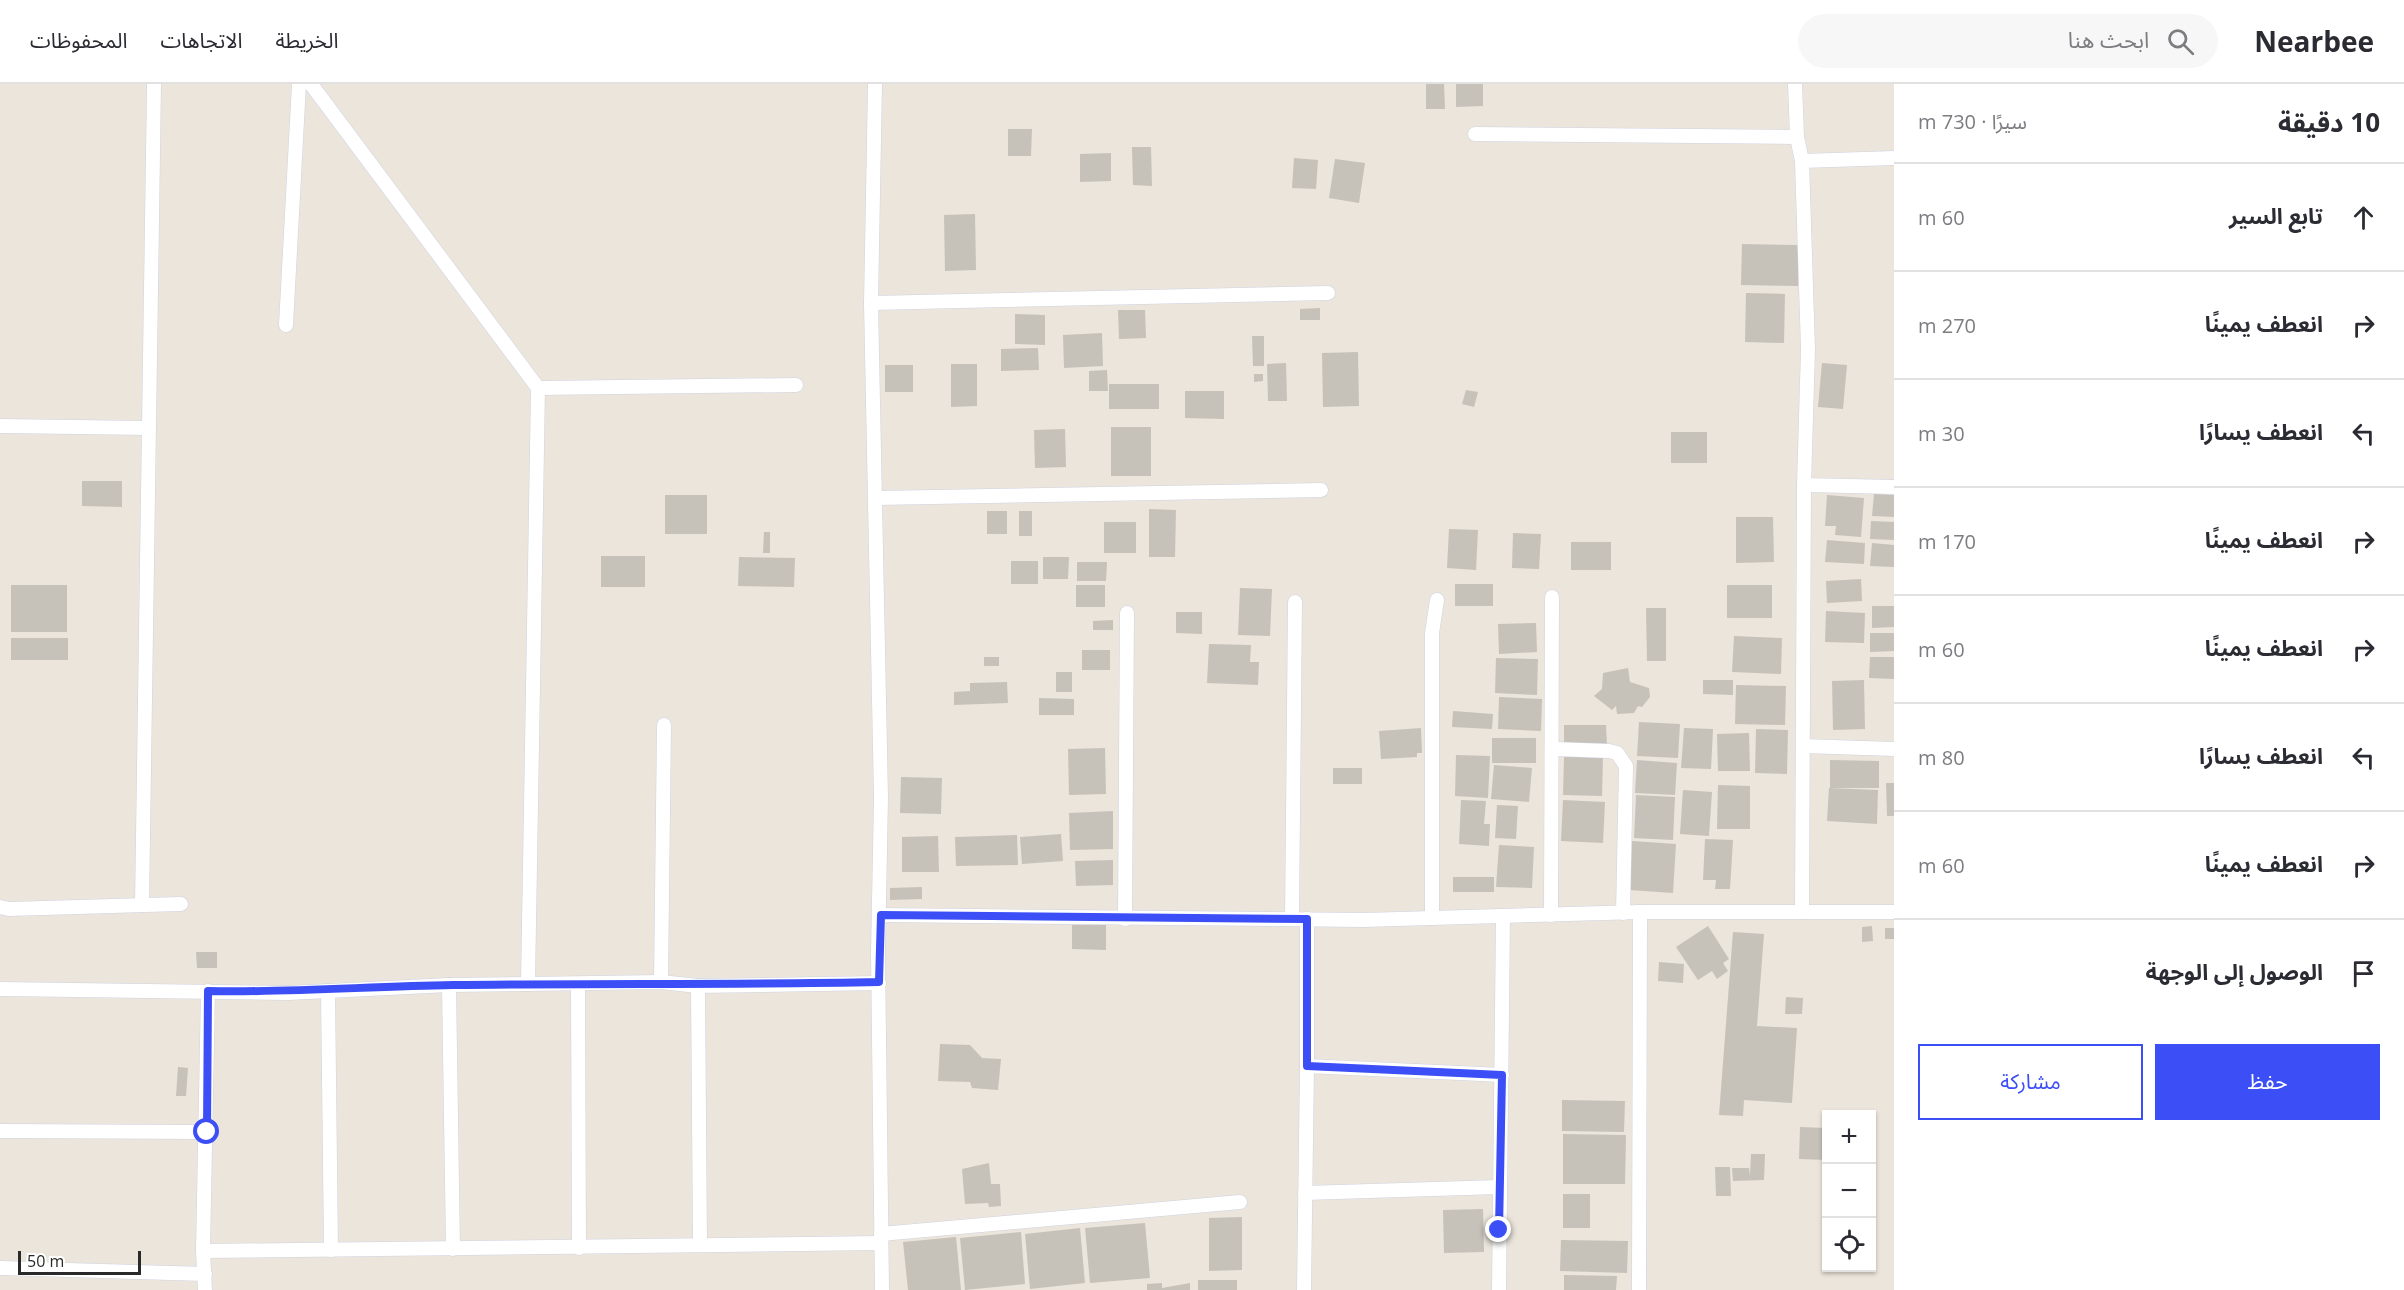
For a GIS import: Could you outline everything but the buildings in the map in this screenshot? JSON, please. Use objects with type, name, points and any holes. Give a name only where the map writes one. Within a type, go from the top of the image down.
[{"type":"street","points":[[142,905],[154,84]]},
{"type":"street","points":[[286,325],[299,84]]},
{"type":"street","points":[[310,84],[538,388],[528,984]]},
{"type":"street","points":[[875,84],[871,303],[876,498],[881,915],[879,982],[882,1290]]},
{"type":"street","points":[[1795,84],[1797,137],[1802,161],[1808,349],[1804,485],[1802,912]]},
{"type":"street","points":[[1475,134],[1797,137]]},
{"type":"street","points":[[1802,161],[1894,158]]},
{"type":"street","points":[[871,303],[1328,293]]},
{"type":"street","points":[[538,388],[796,385]]},
{"type":"street","points":[[0,426],[149,428]]},
{"type":"street","points":[[1804,485],[1894,487]]},
{"type":"street","points":[[876,498],[1321,490]]},
{"type":"street","points":[[1551,915],[1554,749],[1552,597]]},
{"type":"street","points":[[1432,918],[1432,633],[1437,600]]},
{"type":"street","points":[[1292,919],[1295,602]]},
{"type":"street","points":[[1125,920],[1127,613]]},
{"type":"street","points":[[662,982],[664,725]]},
{"type":"street","points":[[1803,746],[1894,749]]},
{"type":"street","points":[[1554,749],[1609,751],[1617,753],[1626,766],[1623,913]]},
{"type":"street","points":[[0,907],[9,909],[181,904]]},
{"type":"street","points":[[881,915],[1125,920],[1503,917],[1640,912],[1894,912]]},
{"type":"street","points":[[1639,1290],[1640,912]]},
{"type":"street","points":[[1499,1290],[1503,917]]},
{"type":"street","points":[[1304,1290],[1307,919]]},
{"type":"street","points":[[0,989],[328,991],[449,985],[662,982],[698,986],[879,982]]},
{"type":"street","points":[[578,984],[579,1248]]},
{"type":"street","points":[[449,985],[453,1249]]},
{"type":"street","points":[[698,986],[700,1245]]},
{"type":"street","points":[[205,1290],[203,1251],[208,991]]},
{"type":"street","points":[[328,991],[332,1250]]},
{"type":"street","points":[[1307,1066],[1502,1075]]},
{"type":"street","points":[[0,1131],[207,1132]]},
{"type":"street","points":[[1305,1193],[1500,1187]]},
{"type":"street","points":[[203,1251],[579,1248],[881,1239],[1240,1202]]},
{"type":"street","points":[[0,1268],[205,1274]]},
{"type":"route","points":[[207,1132],[208,991],[288,993],[449,985],[662,982],[698,986],[879,982],[878,953],[881,915],[1125,920],[1307,919],[1307,1066],[1502,1075],[1499,1230]]}]
